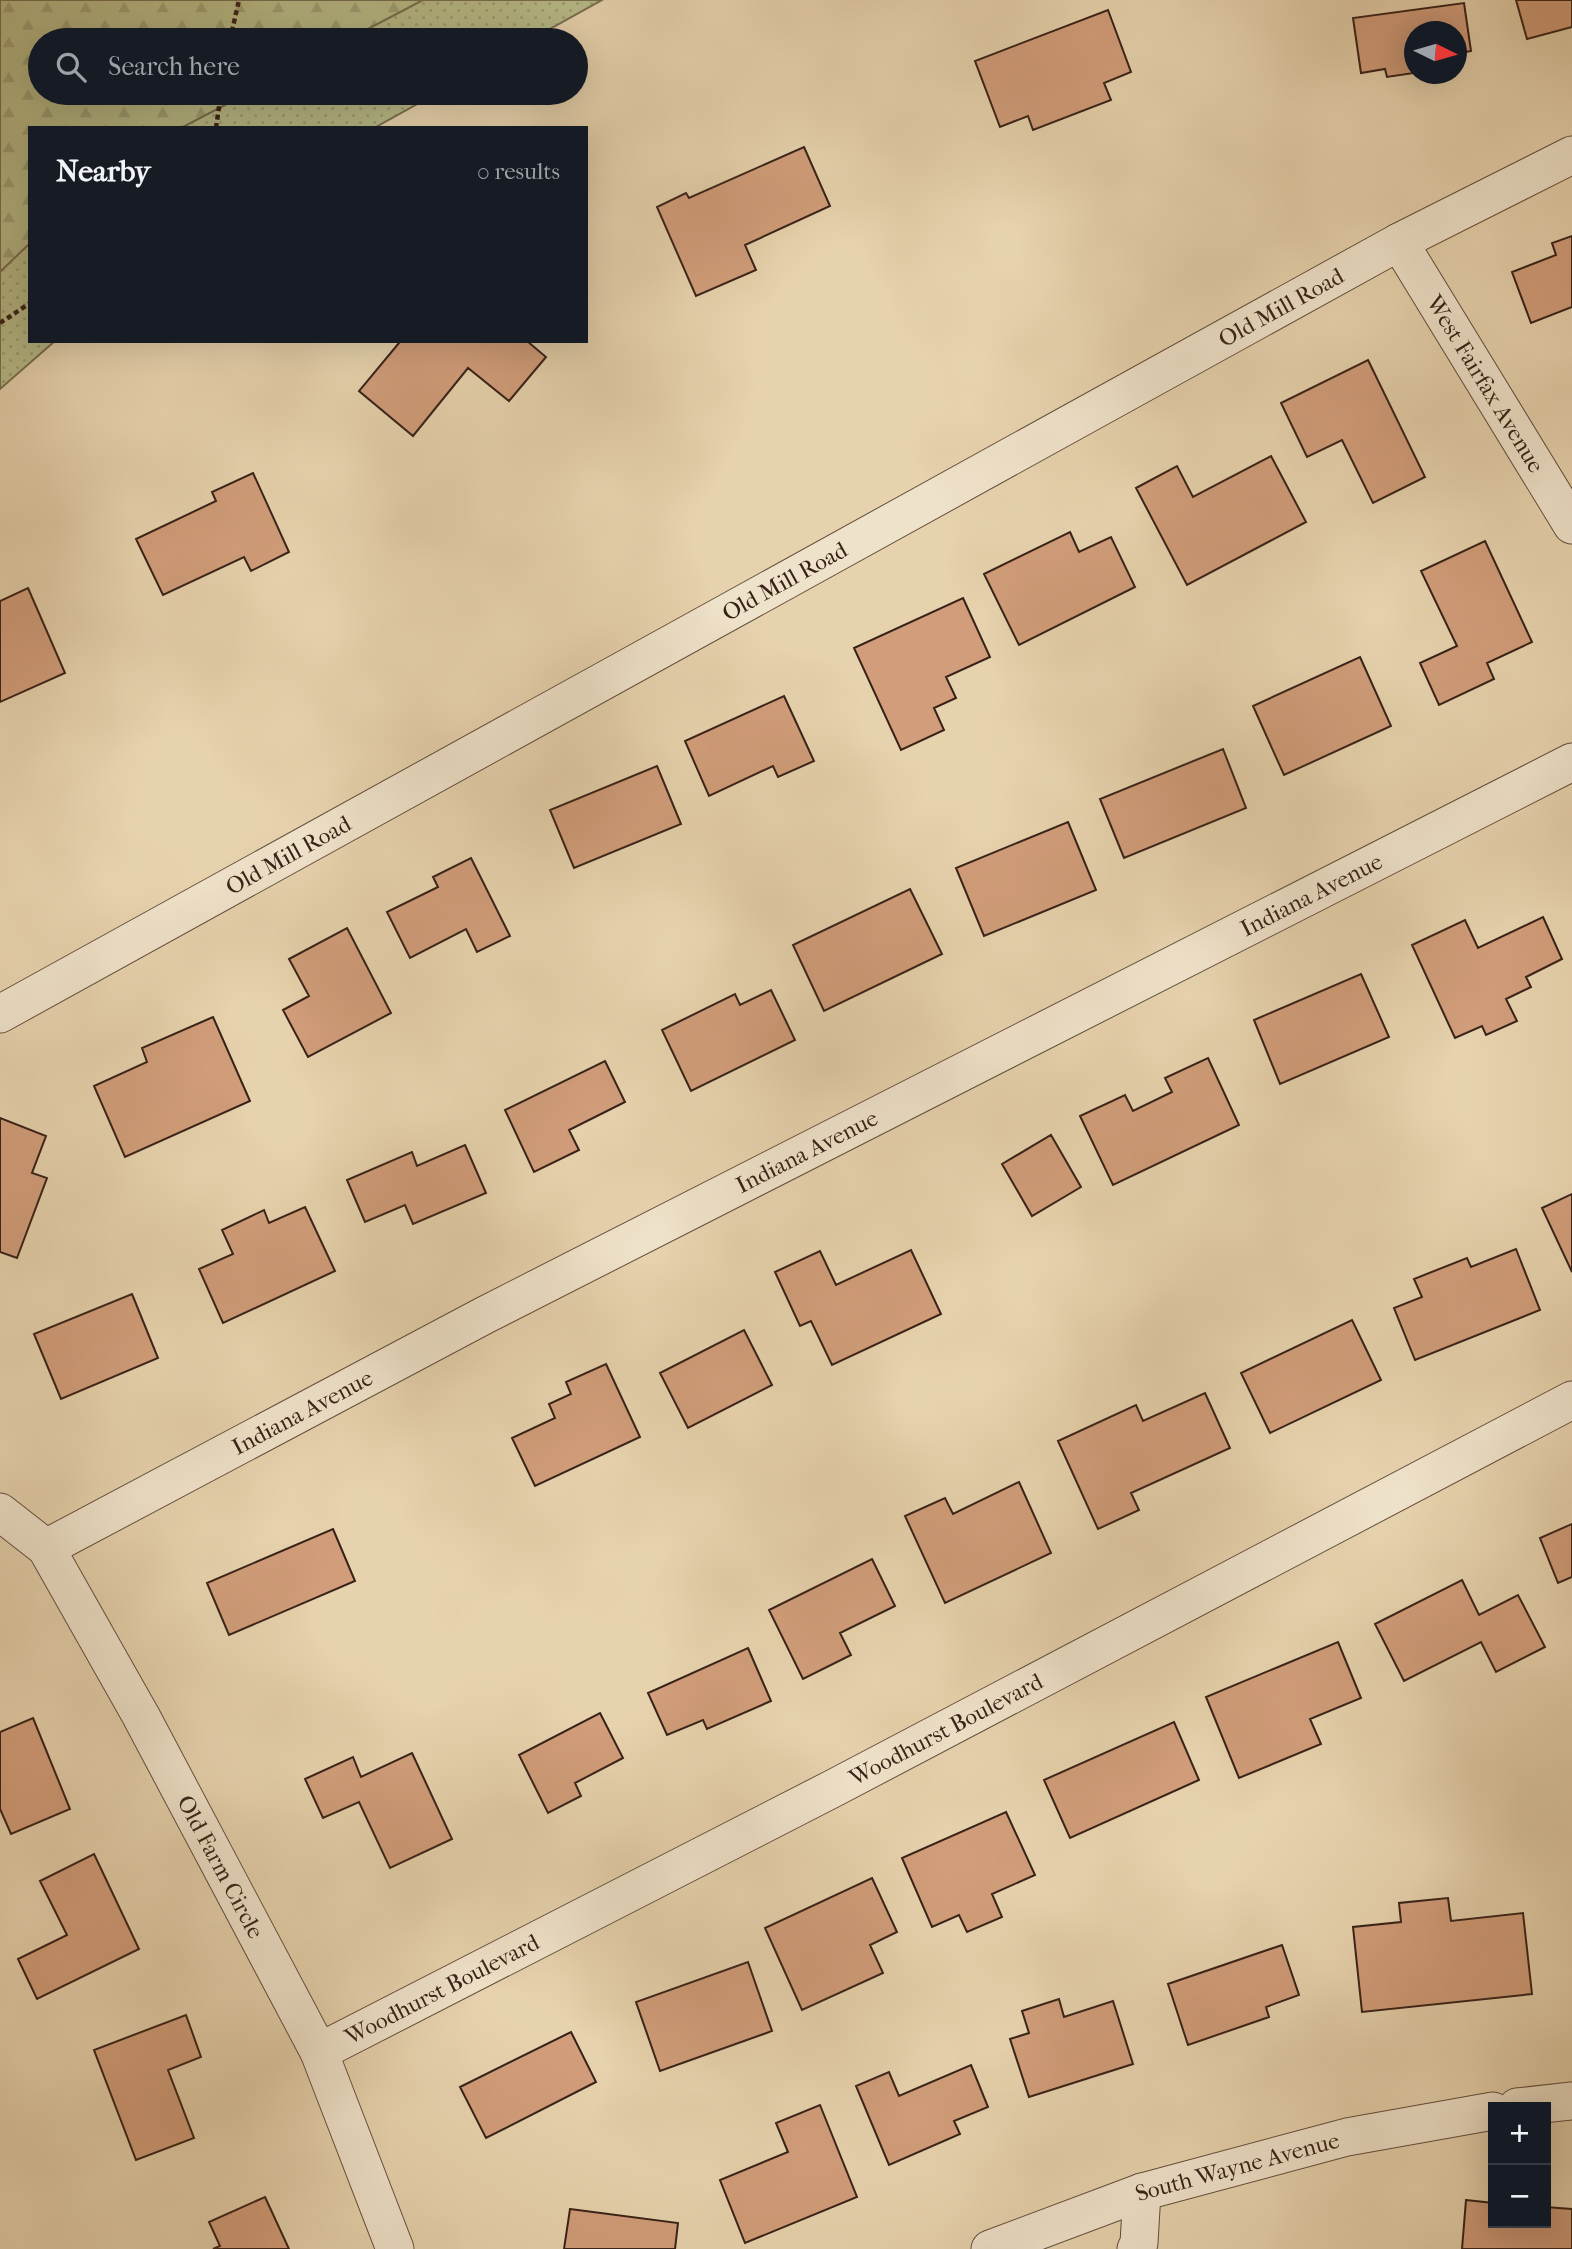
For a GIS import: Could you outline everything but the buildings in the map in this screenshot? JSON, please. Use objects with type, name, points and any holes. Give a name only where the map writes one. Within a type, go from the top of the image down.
[{"type":"street","name":"Old Mill Road","points":[[0,1014],[1399,242],[1572,155]]},
{"type":"street","name":"West Fairfax Avenue","points":[[1399,242],[1572,526]]},
{"type":"street","name":"Indiana Avenue","points":[[46,1548],[485,1315],[1572,762]]},
{"type":"street","name":"Woodhurst Boulevard","points":[[319,2052],[832,1789],[1572,1400]]},
{"type":"street","name":"Old Farm Circle","points":[[0,1513],[46,1548],[141,1716],[319,2052],[395,2249]]},
{"type":"street","points":[[1551,2103],[1572,2101]]},
{"type":"street","name":"South Wayne Avenue","points":[[990,2249],[1142,2192],[1348,2137],[1488,2112]]},
{"type":"street","points":[[1136,2249],[1139,2243],[1142,2192]]},
{"type":"path","points":[[233,28],[239,0]]},
{"type":"path","points":[[216,126],[219,105]]},
{"type":"path","points":[[0,323],[28,304]]},
{"type":"green space","points":[[0,0],[602,0],[552,28],[28,28],[28,105],[415,105],[378,126],[28,126],[28,343],[53,343],[0,389]]},
{"type":"green space","points":[[0,0],[423,0],[370,28],[28,28],[28,105],[225,105],[185,126],[28,126],[28,245],[0,272]]}]
